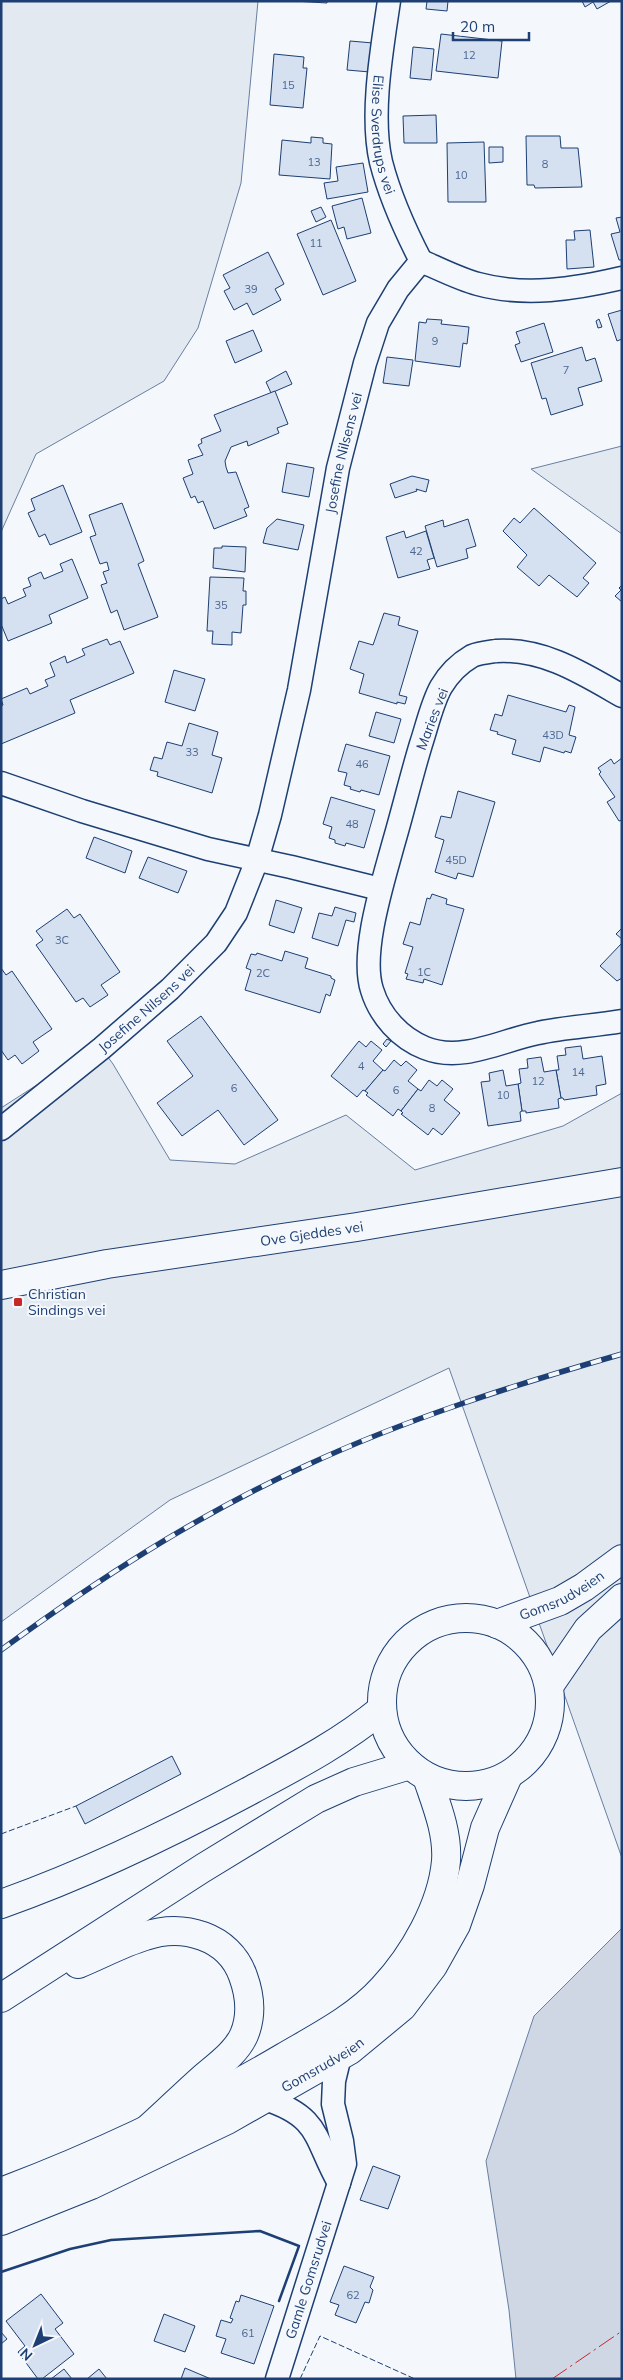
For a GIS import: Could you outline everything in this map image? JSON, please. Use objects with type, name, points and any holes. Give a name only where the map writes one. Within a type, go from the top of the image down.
[{"type":"main road","name":"Ove Gjeddes vei","points":[[1,1285],[108,1264],[366,1225],[622,1182]]},
{"type":"main road","name":"Gomsrudveien","points":[[497,1624],[560,1601],[584,1587],[622,1559]]},
{"type":"main road","points":[[549,1686],[588,1629],[622,1598]]},
{"type":"main road","points":[[475,1618],[497,1624],[514,1633],[531,1648],[543,1667],[549,1686],[549,1716],[543,1737],[532,1755],[508,1776],[489,1784],[466,1787],[447,1785],[418,1771],[390,1740],[382,1709],[382,1688],[389,1668],[400,1650],[415,1635],[433,1624],[454,1619],[475,1618]]},
{"type":"main road","points":[[1,1904],[91,1869],[179,1828],[334,1745],[382,1709]]},
{"type":"main road","name":"Gomsrudveien","points":[[1,2192],[80,2160],[230,2088],[335,2028],[383,1989],[411,1951],[422,1932],[439,1894],[443,1877],[446,1848],[444,1829],[418,1771]]},
{"type":"main road","points":[[4,1997],[203,1868],[316,1799],[354,1782],[418,1771]]},
{"type":"main road","name":"Gomsrudveien","points":[[1,2221],[91,2185],[152,2157],[265,2099],[340,2056],[402,2007],[434,1966],[456,1925],[470,1885],[485,1828],[508,1776]]},
{"type":"main road","points":[[4,1997],[146,1936],[165,1932],[183,1932],[204,1936],[224,1946],[240,1966],[246,1984],[250,2016],[243,2036],[229,2056],[149,2128]]},
{"type":"street","name":"Elise Sverdrups vei","points":[[389,1],[377,106],[381,160],[393,200],[421,262]]},
{"type":"street","points":[[421,262],[477,284],[516,292],[568,289],[622,278]]},
{"type":"street","name":"Josefine Nilsens vei","points":[[1,1129],[102,1048],[170,989],[216,943],[236,913],[257,860],[270,816],[299,690],[338,468],[365,363],[378,323],[398,289],[421,262]]},
{"type":"street","name":"Maries vei","points":[[622,696],[571,668],[538,654],[514,650],[490,652],[474,656],[456,668],[441,688],[426,730],[380,889],[370,948],[371,989],[379,1008],[393,1026],[408,1040],[427,1049],[451,1052],[475,1051],[538,1033],[622,1021]]},
{"type":"street","points":[[1,782],[208,849],[380,889]]},
{"type":"street","name":"Gamle Gomsrudvei","points":[[278,2379],[321,2247],[345,2164],[342,2141],[333,2104],[334,2081],[340,2056]]},
{"type":"street","points":[[265,2099],[285,2106],[310,2124],[316,2132],[339,2183]]},
{"type":"shaded area","points":[[1,1],[258,1],[241,183],[198,328],[164,381],[36,454],[1,532]]},
{"type":"shaded area","points":[[622,446],[622,534],[531,469]]},
{"type":"shaded area","points":[[99,1045],[113,1064],[170,1160],[235,1164],[346,1115],[415,1170],[563,1126],[622,1093],[622,1858],[449,1368],[170,1500],[1,1622],[1,1108]]},
{"type":"shaded area","points":[[622,1928],[622,2379],[516,2379],[509,2310],[486,2161],[534,2016]]},
{"type":"building","points":[[294,1],[327,1],[327,3]]},
{"type":"building","points":[[427,1],[448,1],[447,11],[426,9]]},
{"type":"building","points":[[582,1],[611,1],[597,9],[593,2],[585,7]]},
{"type":"building","points":[[441,34],[502,41],[498,78],[436,71]]},
{"type":"building","points":[[350,41],[373,43],[370,72],[347,70]]},
{"type":"building","points":[[413,47],[434,49],[431,80],[410,78]]},
{"type":"building","points":[[274,54],[304,57],[303,68],[307,68],[303,108],[270,105]]},
{"type":"building","points":[[436,115],[437,143],[404,143],[403,116]]},
{"type":"building","points":[[526,136],[560,136],[561,148],[578,148],[582,187],[535,188],[534,185],[527,185]]},
{"type":"building","points":[[311,137],[323,138],[323,143],[332,144],[330,179],[279,175],[282,140],[311,143]]},
{"type":"building","points":[[484,142],[486,202],[448,202],[447,143]]},
{"type":"building","points":[[489,147],[503,147],[503,162],[489,163]]},
{"type":"building","points":[[363,163],[368,192],[327,199],[324,183],[338,181],[336,167]]},
{"type":"building","points":[[362,198],[371,233],[347,239],[344,227],[338,229],[332,206]]},
{"type":"building","points":[[321,207],[326,217],[316,222],[311,211]]},
{"type":"building","points":[[622,217],[622,260],[619,260],[611,234],[620,232],[616,218]]},
{"type":"building","points":[[331,220],[356,281],[323,295],[297,234]]},
{"type":"building","points":[[590,230],[594,267],[567,269],[566,240],[575,240],[574,231]]},
{"type":"building","points":[[268,252],[284,284],[275,289],[281,300],[253,315],[247,303],[234,310],[224,291],[230,288],[223,275]]},
{"type":"building","points":[[622,310],[622,339],[617,341],[608,314]]},
{"type":"building","points":[[427,319],[442,320],[441,324],[469,327],[467,344],[463,343],[460,367],[415,361],[419,322],[426,323]]},
{"type":"building","points":[[599,319],[602,327],[598,328],[596,321]]},
{"type":"building","points":[[544,323],[553,352],[521,362],[515,345],[520,343],[516,332]]},
{"type":"building","points":[[253,330],[262,351],[235,363],[226,341]]},
{"type":"building","points":[[582,347],[586,361],[595,358],[602,381],[578,388],[583,405],[551,415],[546,398],[542,399],[531,363]]},
{"type":"building","points":[[387,357],[413,360],[409,386],[383,383]]},
{"type":"building","points":[[286,371],[292,384],[271,393],[266,382]]},
{"type":"building","points":[[275,391],[288,424],[277,428],[279,433],[248,446],[247,441],[231,447],[225,461],[226,467],[228,473],[236,472],[249,507],[244,509],[247,516],[214,529],[203,501],[198,503],[195,496],[191,498],[183,478],[193,474],[188,460],[203,455],[198,445],[202,443],[201,439],[221,431],[214,415]]},
{"type":"building","points":[[287,463],[314,468],[309,497],[282,492]]},
{"type":"building","points":[[412,476],[429,480],[426,492],[416,489],[417,491],[395,498],[390,484]]},
{"type":"building","points":[[63,485],[82,532],[50,545],[45,534],[39,537],[28,513],[35,510],[31,499]]},
{"type":"building","points":[[122,503],[144,561],[138,564],[158,617],[124,630],[117,610],[111,613],[101,585],[107,583],[103,572],[109,570],[107,562],[100,564],[90,537],[96,535],[89,515]]},
{"type":"building","points":[[534,508],[596,563],[583,578],[589,583],[577,597],[549,575],[539,586],[517,567],[527,555],[503,531],[514,518],[520,523]]},
{"type":"building","points":[[277,519],[304,525],[298,550],[263,543],[267,528]]},
{"type":"building","points":[[468,519],[476,546],[466,549],[468,558],[437,567],[425,526],[443,520],[444,527]]},
{"type":"building","points":[[404,531],[406,538],[426,531],[434,558],[427,560],[430,569],[398,578],[386,537]]},
{"type":"building","points":[[222,546],[246,547],[245,572],[213,568],[214,548],[222,548]]},
{"type":"building","points":[[72,559],[88,598],[49,615],[52,623],[8,641],[1,624],[1,599],[5,597],[8,604],[26,596],[23,589],[31,586],[28,578],[41,572],[44,579],[63,571],[60,564]]},
{"type":"building","points":[[210,577],[244,578],[243,591],[246,591],[246,605],[243,605],[241,633],[232,632],[232,645],[212,644],[213,631],[207,631]]},
{"type":"building","points":[[622,585],[622,602],[615,596],[621,590],[619,588]]},
{"type":"building","points":[[384,613],[400,617],[398,625],[418,631],[399,695],[407,697],[405,704],[397,702],[397,704],[359,693],[364,674],[350,669],[359,641],[373,645]]},
{"type":"building","points":[[107,639],[110,645],[120,641],[134,673],[70,700],[75,713],[1,744],[1,706],[3,705],[1,699],[27,688],[30,694],[48,686],[45,680],[55,676],[50,663],[65,656],[67,663],[85,655],[82,649]]},
{"type":"building","points":[[174,670],[205,679],[195,711],[165,702]]},
{"type":"building","points":[[508,695],[566,712],[569,705],[575,707],[569,735],[576,737],[571,753],[565,751],[564,753],[544,747],[540,762],[512,754],[516,740],[490,730],[495,714],[502,716]]},
{"type":"building","points":[[376,712],[401,719],[394,743],[369,736]]},
{"type":"building","points":[[189,723],[218,732],[212,755],[222,758],[212,793],[157,776],[158,772],[150,770],[154,757],[162,759],[167,742],[182,746]]},
{"type":"building","points":[[346,744],[390,756],[379,795],[361,790],[360,792],[344,785],[347,773],[338,771]]},
{"type":"building","points":[[622,758],[622,820],[619,821],[607,802],[615,797],[599,774],[601,772],[598,768],[611,759],[614,764]]},
{"type":"building","points":[[458,791],[495,802],[473,877],[458,873],[456,879],[435,872],[444,840],[435,837],[441,816],[451,818]]},
{"type":"building","points":[[331,797],[375,810],[364,848],[346,843],[345,846],[335,843],[335,840],[329,838],[332,827],[323,824]]},
{"type":"building","points":[[94,837],[132,851],[125,873],[86,858]]},
{"type":"building","points":[[148,857],[187,871],[178,893],[139,878]]},
{"type":"building","points":[[432,894],[447,899],[446,904],[464,909],[442,985],[424,979],[423,983],[406,979],[408,974],[405,973],[413,947],[403,944],[410,922],[420,925],[427,898],[430,899]]},
{"type":"building","points":[[276,900],[302,908],[294,933],[269,925]]},
{"type":"building","points":[[335,907],[356,913],[354,922],[346,920],[338,946],[312,938],[319,913],[332,916]]},
{"type":"building","points":[[67,909],[74,918],[80,914],[120,972],[101,985],[108,995],[90,1007],[83,998],[76,1002],[36,945],[43,940],[36,931]]},
{"type":"building","points":[[622,928],[622,939],[616,934]]},
{"type":"building","points":[[622,943],[622,978],[617,981],[600,966]]},
{"type":"building","points":[[285,951],[308,958],[305,968],[331,976],[335,980],[330,996],[326,994],[320,1013],[245,990],[251,970],[246,968],[251,954],[256,955],[257,953],[282,961]]},
{"type":"building","points":[[1,968],[6,975],[12,971],[52,1029],[33,1042],[39,1051],[22,1064],[15,1055],[8,1060],[1,1050]]},
{"type":"building","points":[[201,1016],[278,1120],[244,1145],[218,1110],[182,1136],[157,1103],[193,1076],[167,1041]]},
{"type":"building","points":[[387,1039],[391,1041],[386,1047],[383,1044]]},
{"type":"building","points":[[359,1041],[366,1047],[371,1041],[382,1050],[373,1061],[383,1070],[365,1091],[363,1090],[357,1097],[331,1076]]},
{"type":"building","points":[[581,1046],[583,1059],[602,1056],[606,1084],[596,1086],[597,1095],[564,1100],[561,1098],[556,1070],[559,1070],[557,1056],[566,1055],[565,1048]]},
{"type":"building","points":[[541,1057],[544,1072],[556,1070],[561,1098],[558,1099],[559,1108],[526,1113],[526,1111],[522,1111],[518,1084],[521,1083],[519,1069],[528,1068],[527,1059]]},
{"type":"building","points":[[394,1060],[401,1066],[406,1061],[417,1070],[408,1081],[418,1089],[401,1111],[398,1109],[393,1116],[366,1095],[368,1093],[365,1091]]},
{"type":"building","points":[[503,1070],[506,1086],[518,1084],[522,1111],[520,1112],[521,1121],[488,1126],[481,1082],[490,1081],[489,1073]]},
{"type":"building","points":[[429,1080],[437,1086],[442,1080],[453,1089],[444,1100],[460,1113],[442,1135],[433,1128],[428,1135],[401,1114],[403,1113],[401,1111],[418,1089],[421,1091]]},
{"type":"building","points":[[172,1756],[181,1774],[85,1824],[76,1806]]},
{"type":"building","points":[[373,2166],[400,2176],[388,2209],[360,2200]]},
{"type":"building","points":[[344,2266],[374,2277],[370,2287],[373,2290],[369,2303],[365,2302],[356,2323],[335,2315],[339,2305],[330,2302]]},
{"type":"building","points":[[41,2294],[63,2323],[55,2329],[74,2354],[42,2379],[38,2379],[18,2352],[25,2346],[6,2321]]},
{"type":"building","points":[[241,2295],[274,2306],[254,2364],[221,2353],[226,2339],[216,2336],[221,2320],[231,2323],[233,2319],[230,2318],[236,2301],[239,2302]]},
{"type":"building","points":[[164,2314],[195,2326],[185,2352],[154,2341]]},
{"type":"building","points":[[1,2332],[7,2339],[1,2344]]},
{"type":"building","points":[[185,2368],[211,2379],[181,2379]]},
{"type":"building","points":[[64,2369],[72,2379],[51,2379]]},
{"type":"building","points":[[99,2369],[107,2379],[87,2379]]},
{"type":"railway","points":[[1,1650],[148,1550],[265,1485],[343,1449],[421,1418],[541,1378],[622,1354]]},
{"type":"fence","points":[[1,1834],[76,1806]]},
{"type":"fence","points":[[300,2379],[320,2336],[415,2379]]},
{"type":"wall","points":[[1,2272],[70,2249],[111,2240],[260,2231],[299,2246],[279,2301]]},
{"type":"power","points":[[552,2379],[622,2331]]},
{"type":"place","name":"Christian Sindings vei","points":[[18,1302]]}]
